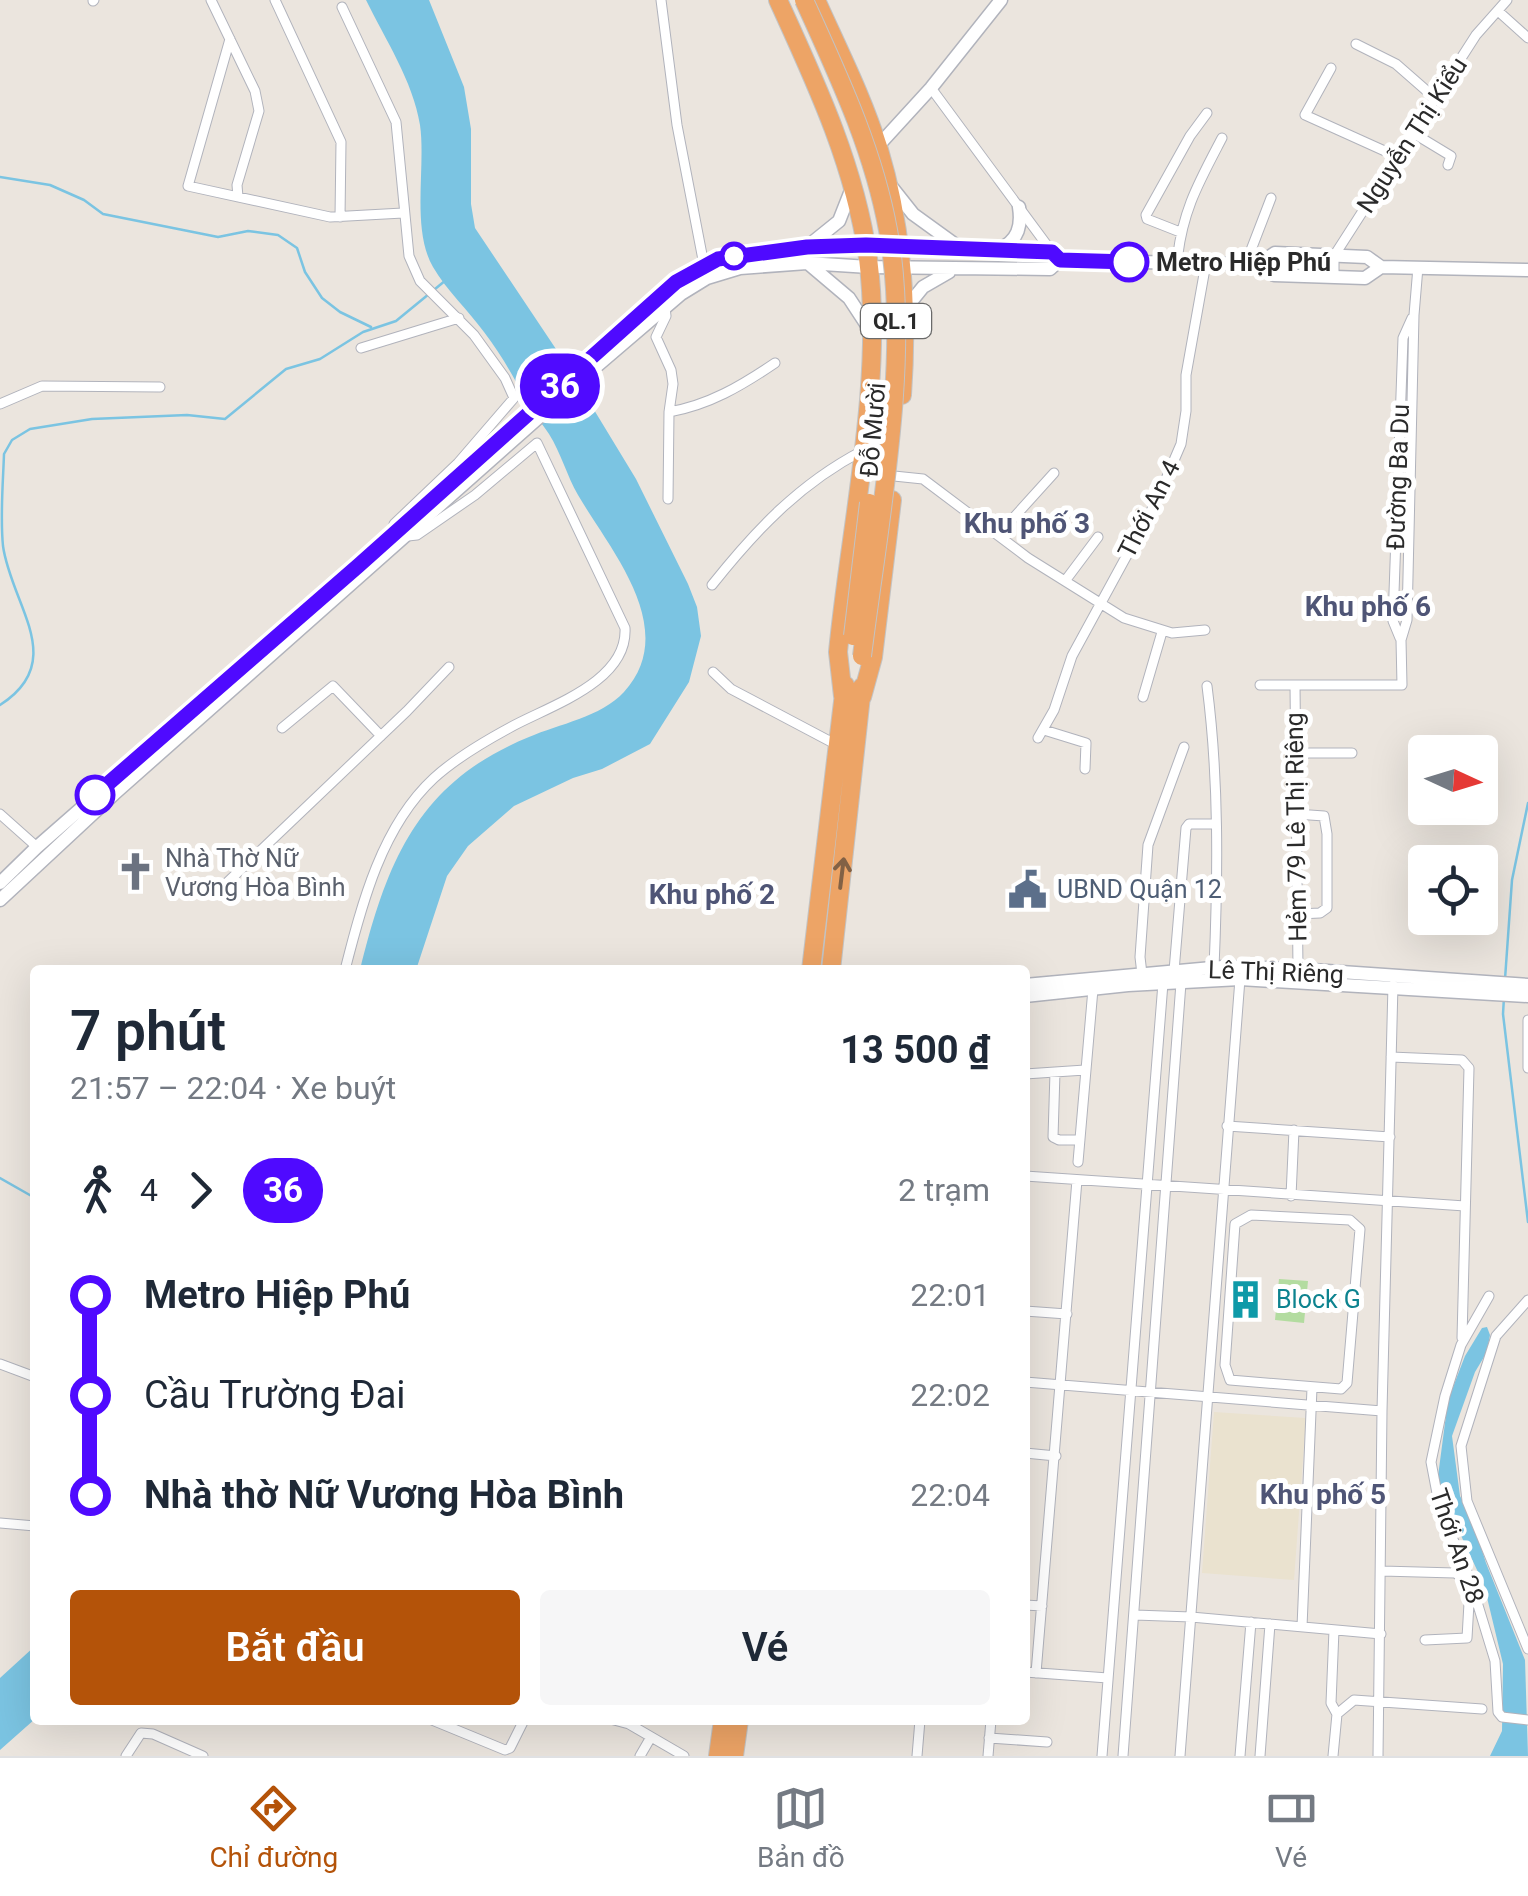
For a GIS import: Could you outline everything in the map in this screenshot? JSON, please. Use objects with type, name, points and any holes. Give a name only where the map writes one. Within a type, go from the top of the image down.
[{"type":"highway","name":"Đỗ Mười","points":[[778,0],[830,118],[853,186],[869,268],[872,334],[838,652],[853,696]]},
{"type":"highway","name":"QL.1","points":[[791,0],[854,139],[882,258],[886,326],[883,383],[856,656]]},
{"type":"highway","name":"QL.1","points":[[804,0],[870,156],[893,259],[893,385],[856,656]]},
{"type":"highway","name":"Đỗ Mười","points":[[812,965],[838,746],[853,696],[873,657],[904,375],[905,303],[899,246],[878,146],[816,0]]},
{"type":"highway","points":[[861,222],[894,217]]},
{"type":"highway","points":[[871,298],[905,303]]},
{"type":"highway","name":"Đỗ Mười","points":[[833,965],[856,656]]},
{"type":"highway","name":"Đỗ Mười","points":[[802,965],[806,937],[816,924]]},
{"type":"highway","points":[[708,1756],[711,1725]]},
{"type":"highway","points":[[718,1756],[721,1725]]},
{"type":"highway","points":[[734,1756],[738,1725]]},
{"type":"highway","points":[[743,1756],[746,1725]]},
{"type":"main road","points":[[878,146],[931,88],[1001,0]]},
{"type":"main road","points":[[887,181],[913,214],[962,249]]},
{"type":"main road","points":[[807,247],[839,220],[853,186]]},
{"type":"main road","points":[[996,251],[1017,236],[1019,207]]},
{"type":"main road","points":[[217,697],[408,536],[676,282],[737,256],[807,247],[866,245],[1252,264],[1274,274],[1334,277],[1365,278],[1381,267],[1528,270]]},
{"type":"main road","points":[[1252,264],[1275,253],[1367,257],[1381,267]]},
{"type":"main road","points":[[595,361],[705,272],[808,264],[1050,269],[1056,256]]},
{"type":"main road","points":[[808,264],[849,298],[872,334]]},
{"type":"main road","points":[[905,303],[958,268]]},
{"type":"main road","points":[[0,883],[43,850],[522,428]]},
{"type":"main road","points":[[0,900],[43,850]]},
{"type":"main road","name":"Lê Thị Riêng","points":[[1030,995],[1163,983],[1214,968],[1298,968],[1393,983]]},
{"type":"main road","name":"Lê Thị Riêng","points":[[1030,985],[1142,974],[1523,990]]},
{"type":"street","points":[[228,0],[213,4],[255,91],[259,111],[237,185],[238,196]]},
{"type":"street","points":[[275,0],[341,142],[340,218]]},
{"type":"street","points":[[660,0],[705,272]]},
{"type":"street","name":"Nguyễn Thị Kiểu","points":[[1334,256],[1476,36],[1507,0]]},
{"type":"street","points":[[342,7],[396,122],[409,256],[420,280],[459,318],[506,378],[514,398],[458,463],[394,524]]},
{"type":"street","points":[[1498,11],[1528,38]]},
{"type":"street","points":[[230,39],[188,186],[340,218],[402,213]]},
{"type":"street","points":[[1356,44],[1396,64],[1436,99]]},
{"type":"street","points":[[1332,68],[1305,115],[1398,157]]},
{"type":"street","points":[[931,88],[1056,256]]},
{"type":"street","points":[[1180,232],[1146,215],[1207,113]]},
{"type":"street","points":[[1413,133],[1451,156],[1448,164]]},
{"type":"street","points":[[1177,262],[1187,208],[1222,138]]},
{"type":"street","points":[[1252,264],[1271,198]]},
{"type":"street","points":[[1334,256],[1334,277]]},
{"type":"street","name":"Thới An 4","points":[[1085,769],[1086,743],[1041,734],[1054,710],[1072,656],[1157,500],[1182,444],[1186,375],[1206,263]]},
{"type":"street","name":"Đường Ba Du","points":[[1294,685],[1402,684],[1418,267]]},
{"type":"street","points":[[665,308],[666,316],[656,337],[673,384],[668,412],[668,499]]},
{"type":"street","name":"Đường Ba Du","points":[[1401,640],[1393,621],[1403,338],[1414,315]]},
{"type":"street","points":[[360,348],[459,318]]},
{"type":"street","points":[[668,412],[690,408],[717,394],[728,394],[775,363]]},
{"type":"street","points":[[0,404],[42,386],[160,387]]},
{"type":"street","points":[[346,965],[358,918],[384,851],[398,822],[434,778],[510,727],[584,692],[626,644],[625,628],[538,443],[474,495],[417,535],[408,536]]},
{"type":"street","points":[[712,585],[752,536],[802,488],[862,452]]},
{"type":"street","points":[[998,535],[1054,472]]},
{"type":"street","points":[[894,476],[923,479],[1065,582],[1124,618],[1162,632],[1206,630]]},
{"type":"street","points":[[1397,503],[1410,500]]},
{"type":"street","points":[[1065,582],[1098,537]]},
{"type":"street","points":[[1143,697],[1162,632]]},
{"type":"street","points":[[214,895],[449,667]]},
{"type":"street","points":[[714,672],[731,688],[838,746]]},
{"type":"street","points":[[1260,685],[1294,685]]},
{"type":"street","name":"Hẻm 79 Lê Thị Riêng","points":[[1294,685],[1298,968]]},
{"type":"street","points":[[282,728],[333,686],[381,736]]},
{"type":"street","points":[[1207,686],[1216,824],[1214,968]]},
{"type":"street","points":[[1142,974],[1148,845],[1184,746]]},
{"type":"street","points":[[1295,753],[1352,752]]},
{"type":"street","points":[[0,814],[43,850]]},
{"type":"street","points":[[1296,814],[1319,814],[1327,822],[1328,834],[1327,908],[1320,913],[1299,914]]},
{"type":"street","points":[[1124,1756],[1168,1188],[1186,828],[1189,824],[1216,824]]},
{"type":"street","points":[[1180,1756],[1240,979]]},
{"type":"street","points":[[1102,1756],[1163,983]]},
{"type":"street","points":[[1378,1756],[1393,983]]},
{"type":"street","points":[[1078,1162],[1092,988]]},
{"type":"street","points":[[1528,1020],[1528,1068]]},
{"type":"street","points":[[1390,1057],[1462,1060],[1469,1068],[1462,1346]]},
{"type":"street","points":[[1030,1074],[1085,1070]]},
{"type":"street","points":[[1055,1072],[1054,1137],[1080,1140]]},
{"type":"street","points":[[1227,1126],[1390,1137]]},
{"type":"street","points":[[1291,1196],[1294,1130]]},
{"type":"street","points":[[1030,1176],[1465,1206]]},
{"type":"street","points":[[1077,1180],[1042,1606],[1030,1672],[1108,1678]]},
{"type":"street","points":[[1251,1215],[1350,1220],[1360,1228],[1347,1383],[1341,1390],[1312,1388],[1230,1380],[1224,1365],[1235,1224],[1251,1215]]},
{"type":"street","name":"Thới An 28","points":[[1489,1296],[1462,1346],[1444,1396],[1431,1462],[1440,1509],[1470,1579],[1495,1661],[1502,1717],[1528,1720]]},
{"type":"street","name":"Thới An 28","points":[[1528,1300],[1496,1336],[1460,1446],[1467,1501],[1528,1649]]},
{"type":"street","points":[[1030,1310],[1067,1314]]},
{"type":"street","points":[[0,1364],[30,1375]]},
{"type":"street","points":[[1030,1382],[1382,1410]]},
{"type":"street","points":[[1302,1626],[1312,1388]]},
{"type":"street","points":[[1030,1453],[1056,1456]]},
{"type":"street","points":[[0,1523],[30,1526]]},
{"type":"street","points":[[1382,1571],[1456,1573],[1463,1578],[1468,1603],[1467,1638],[1424,1640]]},
{"type":"street","points":[[1030,1605],[1042,1606]]},
{"type":"street","points":[[1135,1615],[1192,1616],[1380,1634]]},
{"type":"street","points":[[1240,1756],[1251,1622]]},
{"type":"street","points":[[1260,1756],[1270,1624]]},
{"type":"street","points":[[1333,1756],[1337,1714],[1331,1703],[1334,1630]]},
{"type":"street","points":[[1337,1714],[1354,1700],[1482,1709]]},
{"type":"street","points":[[444,1725],[505,1750],[510,1748],[522,1725]]},
{"type":"street","points":[[631,1725],[684,1756]]},
{"type":"street","points":[[917,1756],[920,1725]]},
{"type":"street","points":[[988,1756],[991,1725]]},
{"type":"street","points":[[126,1756],[141,1734],[153,1734],[203,1756]]},
{"type":"street","points":[[640,1756],[651,1737]]},
{"type":"street","points":[[990,1738],[1046,1742]]},
{"type":"shaded area","points":[[1214,1412],[1306,1418],[1294,1580],[1202,1573]]},
{"type":"green space","points":[[1279,1279],[1308,1281],[1304,1323],[1275,1320]]},
{"type":"water","points":[[366,0],[429,0],[464,87],[471,129],[471,204],[475,228],[568,367],[636,479],[688,584],[697,607],[701,636],[689,682],[650,744],[514,806],[468,846],[447,876],[418,965],[361,965],[396,860],[434,802],[491,755],[615,701],[640,668],[645,642],[643,616],[634,590],[578,495],[553,441],[496,349],[445,284],[426,252],[420,125],[405,76]]},
{"type":"water","points":[[1487,1327],[1487,1352],[1475,1372],[1452,1436],[1460,1496],[1525,1660],[1528,1756],[1490,1756],[1502,1731],[1503,1664],[1484,1585],[1437,1484],[1448,1400],[1465,1356],[1482,1328]]},
{"type":"water","points":[[30,1651],[30,1723],[0,1750],[0,1678]]},
{"type":"waterway","points":[[0,177],[50,185],[84,200],[103,214],[218,237],[248,231],[278,235],[297,248],[305,272],[322,298],[371,327]]},
{"type":"waterway","points":[[0,705],[20,688],[31,670],[33,651],[3,546],[4,454],[12,440],[30,429],[92,419],[187,415],[225,419],[286,369],[320,359],[363,332],[396,321],[446,280]]},
{"type":"waterway","points":[[1505,979],[1512,880],[1528,803]]},
{"type":"waterway","points":[[1504,997],[1528,1222]]},
{"type":"waterway","points":[[0,1178],[30,1195]]},
{"type":"bus line","name":"36","points":[[95,795],[676,282],[704,265],[718,259],[807,247],[866,245],[1052,252],[1060,260],[1129,262]]},
{"type":"place","name":"Metro Hiệp Phú","points":[[1129,262]]},
{"type":"place","name":"Nhà Thờ Nữ Vương Hòa Bình","points":[[135,872]]},
{"type":"place","name":"UBND Quận 12","points":[[1027,889]]},
{"type":"place","name":"Block G","points":[[1246,1299]]},
{"type":"district","name":"Khu phố 3","points":[[1027,523]]},
{"type":"district","name":"Khu phố 6","points":[[1368,606]]},
{"type":"district","name":"Khu phố 2","points":[[712,894]]},
{"type":"district","name":"Khu phố 5","points":[[1323,1494]]}]
